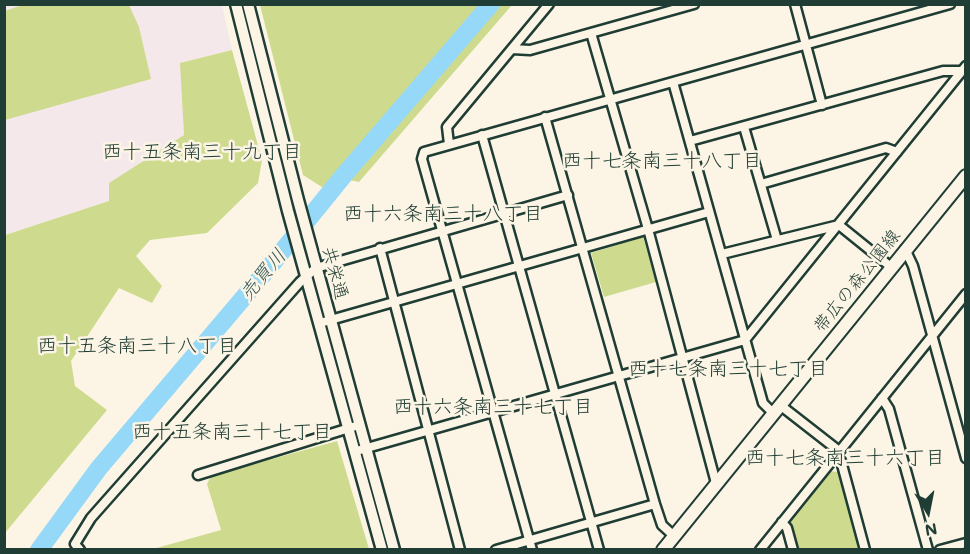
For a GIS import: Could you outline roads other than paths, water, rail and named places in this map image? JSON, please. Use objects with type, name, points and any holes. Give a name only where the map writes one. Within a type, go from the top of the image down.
[{"type":"main road","name":"帯広の森公園線","points":[[663,549],[966,176]]},
{"type":"street","name":"共栄通","points":[[236,4],[306,276],[325,321]]},
{"type":"street","name":"共栄通","points":[[248,4],[313,253],[325,321],[360,450],[382,549]]},
{"type":"street","points":[[449,144],[447,127],[549,4]]},
{"type":"street","points":[[512,49],[530,50],[694,4]]},
{"type":"street","points":[[795,4],[822,105]]},
{"type":"street","points":[[530,545],[422,159],[424,152],[950,4]]},
{"type":"street","points":[[591,33],[648,229],[716,483]]},
{"type":"street","points":[[690,141],[943,71],[963,68]]},
{"type":"street","points":[[360,450],[745,340],[963,68]]},
{"type":"street","points":[[673,81],[763,403],[776,409],[837,454],[841,461],[865,549]]},
{"type":"street","points":[[545,117],[655,504],[662,525],[674,536]]},
{"type":"street","points":[[744,127],[777,240]]},
{"type":"street","points":[[482,135],[599,549]]},
{"type":"street","points":[[761,184],[886,148],[897,152]]},
{"type":"street","points":[[80,549],[75,544],[91,519],[306,276],[316,268],[568,195]]},
{"type":"street","points":[[325,321],[709,212]]},
{"type":"street","points":[[722,255],[839,225]]},
{"type":"street","points":[[839,225],[891,267]]},
{"type":"street","points":[[380,248],[460,549]]},
{"type":"street","points":[[905,249],[912,266],[966,458]]},
{"type":"street","points":[[760,549],[966,294]]},
{"type":"street","points":[[882,398],[889,409],[927,549]]},
{"type":"street","points":[[198,475],[354,427]]},
{"type":"street","name":"共栄通","points":[[360,450],[394,549]]},
{"type":"street","points":[[496,549],[530,545],[591,523],[655,504]]},
{"type":"street","points":[[782,522],[787,528],[793,549]]},
{"type":"street","points":[[940,549],[966,543]]},
{"type":"waterway","name":"売買川","points":[[39,550],[99,468],[267,270],[344,175],[491,4]]},
{"type":"district","name":"西十五条南三十九丁目","points":[[202,152]]},
{"type":"district","name":"西十七条南三十八丁目","points":[[662,161]]},
{"type":"district","name":"西十六条南三十八丁目","points":[[443,214]]},
{"type":"district","name":"西十五条南三十八丁目","points":[[137,346]]},
{"type":"district","name":"西十七条南三十七丁目","points":[[728,369]]},
{"type":"district","name":"西十六条南三十七丁目","points":[[493,407]]},
{"type":"district","name":"西十五条南三十七丁目","points":[[232,432]]},
{"type":"district","name":"西十七条南三十六丁目","points":[[845,458]]}]
